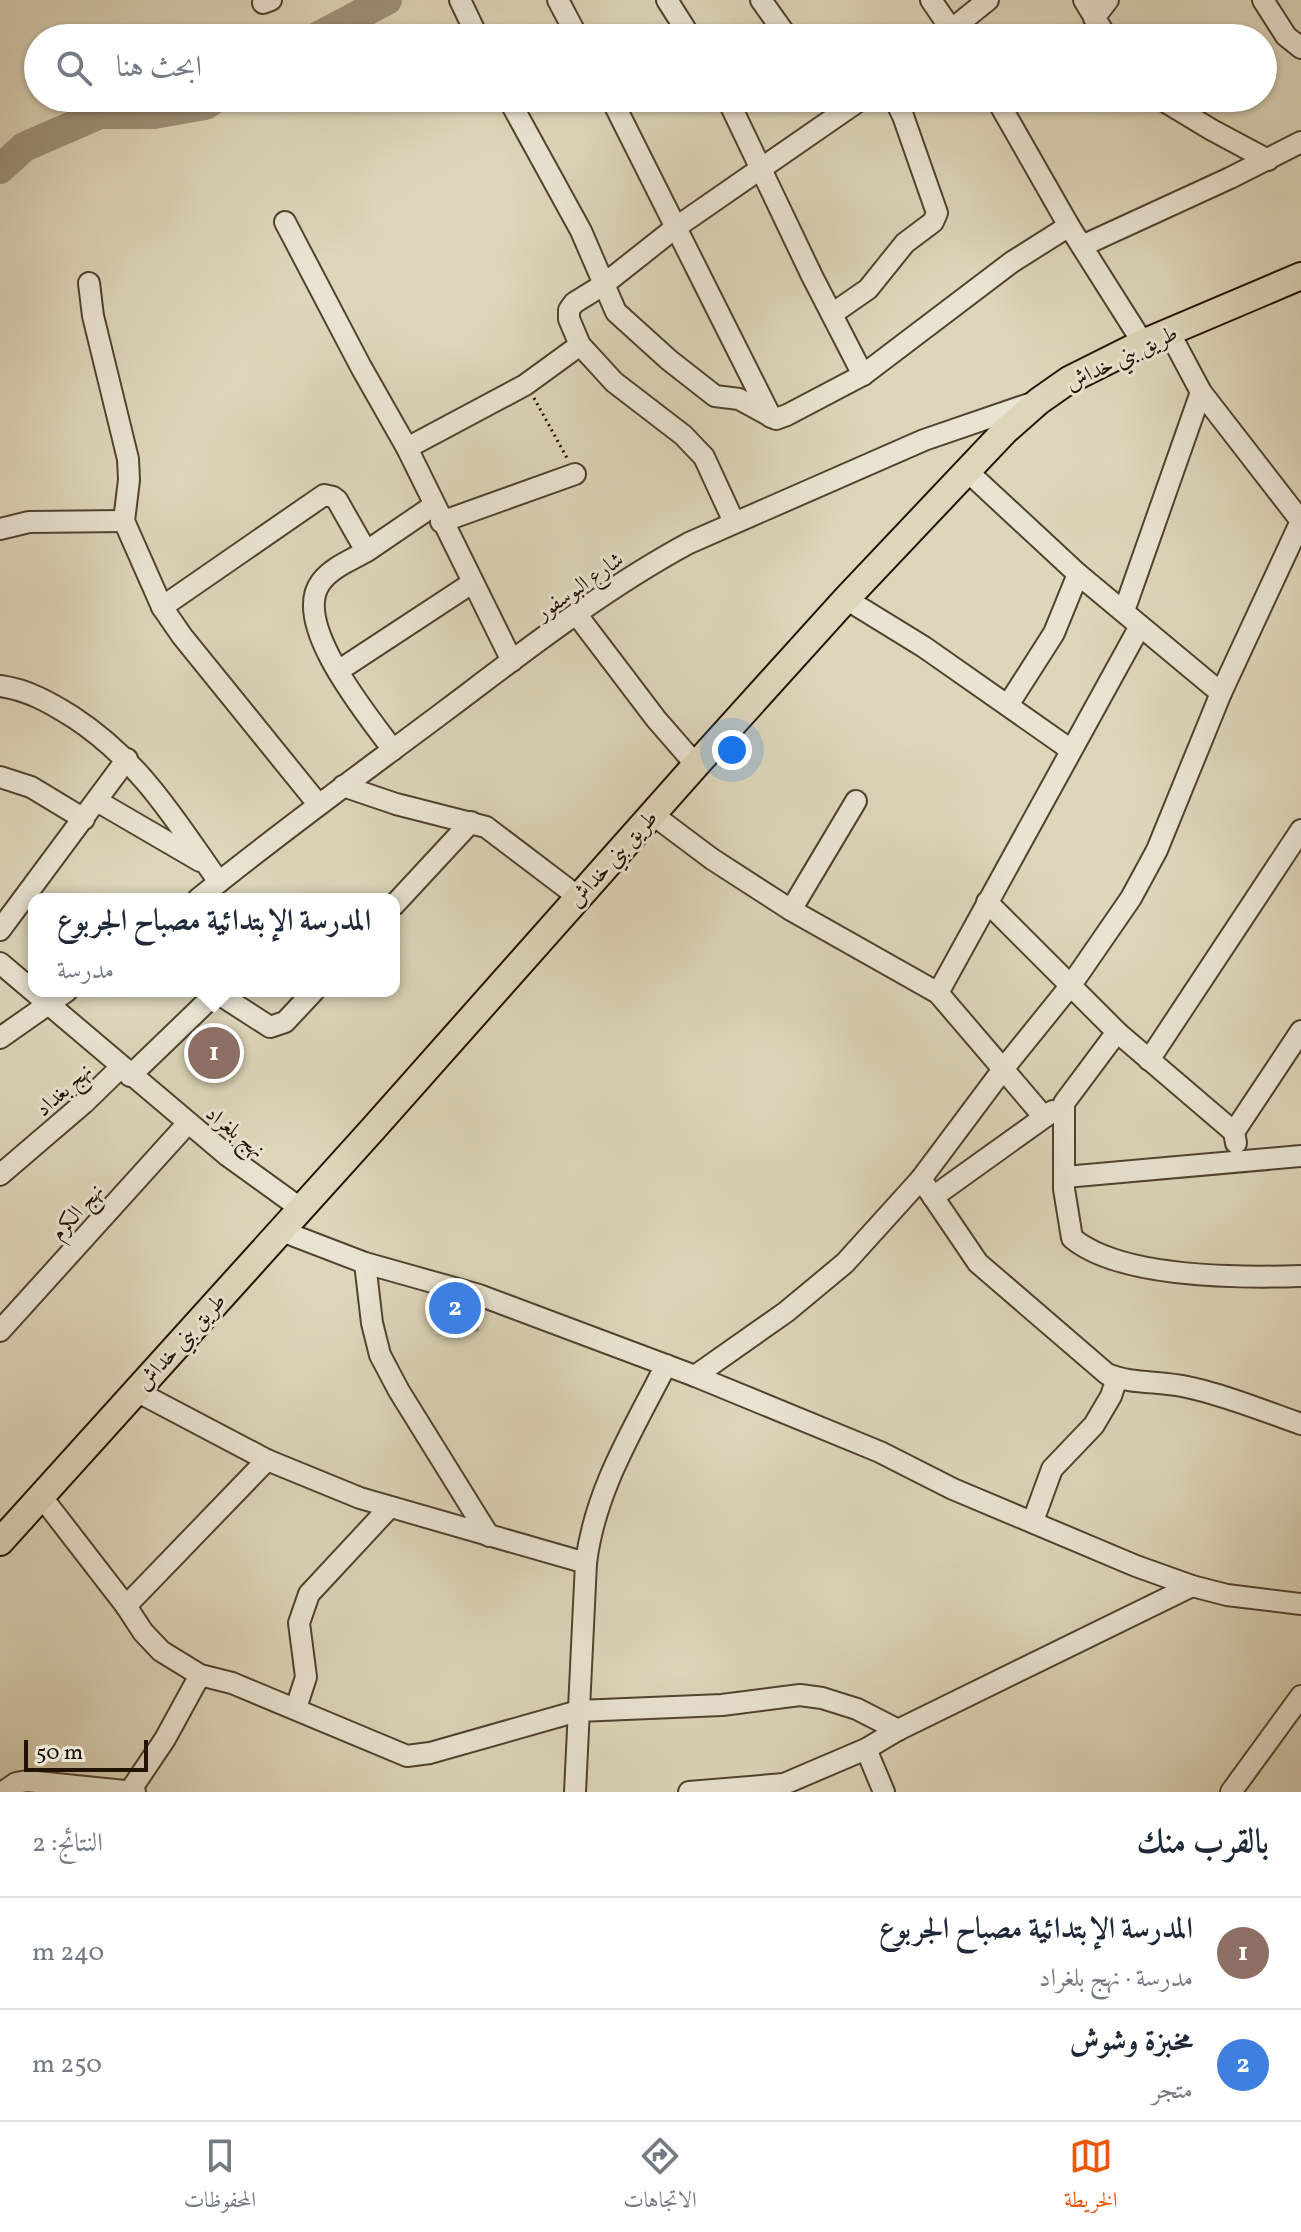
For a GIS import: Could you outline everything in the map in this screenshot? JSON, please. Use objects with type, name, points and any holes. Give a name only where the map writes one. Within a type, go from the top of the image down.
[{"type":"main road","name":"طريق بني خداش","points":[[0,1542],[373,1129],[577,896],[966,470],[1039,401],[1069,380],[1143,343],[1301,276]]},
{"type":"street","points":[[460,0],[471,24]]},
{"type":"street","points":[[558,0],[571,24]]},
{"type":"street","points":[[667,0],[682,24]]},
{"type":"street","points":[[761,0],[778,24]]},
{"type":"street","points":[[931,0],[943,24]]},
{"type":"street","points":[[961,24],[988,0]]},
{"type":"street","points":[[1089,9],[1108,0]]},
{"type":"street","points":[[1263,0],[1296,36]]},
{"type":"street","points":[[516,112],[581,231],[616,312],[701,386],[719,398],[739,399],[771,417],[787,415],[863,375],[1012,262],[1069,226]]},
{"type":"street","points":[[618,112],[771,417]]},
{"type":"street","points":[[734,112],[863,375]]},
{"type":"street","points":[[734,522],[713,471],[695,446],[614,382],[580,345],[569,319],[569,310],[574,303],[603,285],[675,228],[762,170],[828,112]]},
{"type":"street","points":[[832,314],[877,281],[905,243],[933,222],[937,213],[900,112]]},
{"type":"street","points":[[1004,112],[1069,226],[1143,343]]},
{"type":"street","points":[[1184,112],[1268,160]]},
{"type":"street","points":[[1082,246],[1301,142]]},
{"type":"street","points":[[285,222],[407,448],[512,661]]},
{"type":"street","points":[[89,283],[93,316],[128,459],[124,521],[162,607],[318,804]]},
{"type":"street","points":[[695,1376],[821,1285],[921,1179],[1071,985],[1131,898],[1157,850],[1221,693],[1301,521],[1201,392],[1169,332]]},
{"type":"street","points":[[407,448],[525,385],[580,345]]},
{"type":"street","points":[[1124,611],[1201,392]]},
{"type":"street","name":"شارع البوسفور","points":[[205,893],[318,804],[653,562],[734,522],[924,440],[1039,401]]},
{"type":"street","points":[[966,470],[1078,574],[1221,693]]},
{"type":"street","points":[[393,750],[338,671],[318,632],[317,589],[331,572],[437,514],[575,474]]},
{"type":"street","points":[[162,607],[324,495],[337,500],[366,551]]},
{"type":"street","points":[[0,529],[29,522],[124,521]]},
{"type":"street","points":[[1008,705],[1054,633],[1078,574]]},
{"type":"street","points":[[338,671],[472,583]]},
{"type":"street","points":[[846,599],[924,647],[1071,750]]},
{"type":"street","points":[[577,615],[656,719],[696,765]]},
{"type":"street","points":[[938,993],[1140,626]]},
{"type":"street","points":[[0,686],[19,689],[48,701],[88,727],[127,759],[151,786],[219,882]]},
{"type":"street","points":[[0,930],[127,759]]},
{"type":"street","points":[[0,777],[31,787],[84,819]]},
{"type":"street","points":[[343,786],[396,804],[471,822],[494,833],[577,896]]},
{"type":"street","points":[[97,801],[207,865]]},
{"type":"street","points":[[791,910],[856,801]]},
{"type":"street","points":[[652,814],[712,859],[791,910],[938,993],[1044,1117]]},
{"type":"street","points":[[400,899],[471,822]]},
{"type":"street","points":[[1149,1060],[1301,830]]},
{"type":"street","points":[[987,902],[1117,1032],[1234,1132],[1238,1160]]},
{"type":"street","name":"نهج بلغراد","points":[[0,963],[28,988]]},
{"type":"street","name":"نهج بلغراد","points":[[38,997],[188,1123],[300,1208]]},
{"type":"street","points":[[0,1038],[58,997]]},
{"type":"street","name":"نهج بغداد","points":[[0,1175],[125,1072],[209,997]]},
{"type":"street","points":[[222,997],[266,1026],[276,1027],[285,1022],[308,997]]},
{"type":"street","points":[[1234,1132],[1301,1031]]},
{"type":"street","points":[[933,1197],[1064,1103],[1117,1032]]},
{"type":"street","points":[[1064,1103],[1066,1210],[1072,1238],[1100,1254],[1143,1268],[1265,1278],[1301,1276]]},
{"type":"street","name":"نهج الكرم","points":[[0,1331],[188,1123]]},
{"type":"street","points":[[1065,1177],[1301,1156]]},
{"type":"street","points":[[921,1179],[978,1263],[1107,1374],[1192,1388],[1301,1424]]},
{"type":"street","points":[[279,1230],[365,1263],[479,1295],[695,1376],[867,1447],[953,1489],[1136,1566],[1227,1595],[1301,1604]]},
{"type":"street","points":[[365,1263],[372,1323],[380,1355],[489,1536]]},
{"type":"street","points":[[575,1792],[590,1531],[599,1499],[666,1365]]},
{"type":"street","points":[[1033,1521],[1052,1469],[1094,1425],[1111,1396],[1117,1378]]},
{"type":"street","points":[[136,1391],[267,1460],[389,1508],[586,1563]]},
{"type":"street","points":[[126,1606],[267,1460]]},
{"type":"street","points":[[41,1496],[143,1632],[161,1651],[200,1675],[232,1683],[296,1708],[397,1752],[417,1756],[578,1711],[722,1705],[800,1695],[857,1709],[898,1730]]},
{"type":"street","points":[[296,1708],[306,1677],[299,1623],[309,1594],[389,1508]]},
{"type":"street","points":[[695,1792],[785,1788],[1192,1586]]},
{"type":"street","points":[[3,1792],[16,1783],[27,1781],[132,1792],[200,1675]]},
{"type":"street","points":[[1231,1792],[1301,1696]]},
{"type":"street","points":[[866,1749],[884,1792]]},
{"type":"path","points":[[525,385],[545,415],[575,474]]},
{"type":"building","points":[[437,1286],[453,1288],[453,1300],[471,1300],[475,1321],[443,1327],[437,1315]]},
{"type":"waterway","points":[[342,24],[387,0]]},
{"type":"waterway","points":[[0,169],[24,147],[100,114],[165,112]]},
{"type":"place","name":"المدرسة الإبتدائية مصباح الجربوع","points":[[214,1053]]},
{"type":"place","name":"مخبزة وشوش","points":[[455,1308]]}]
